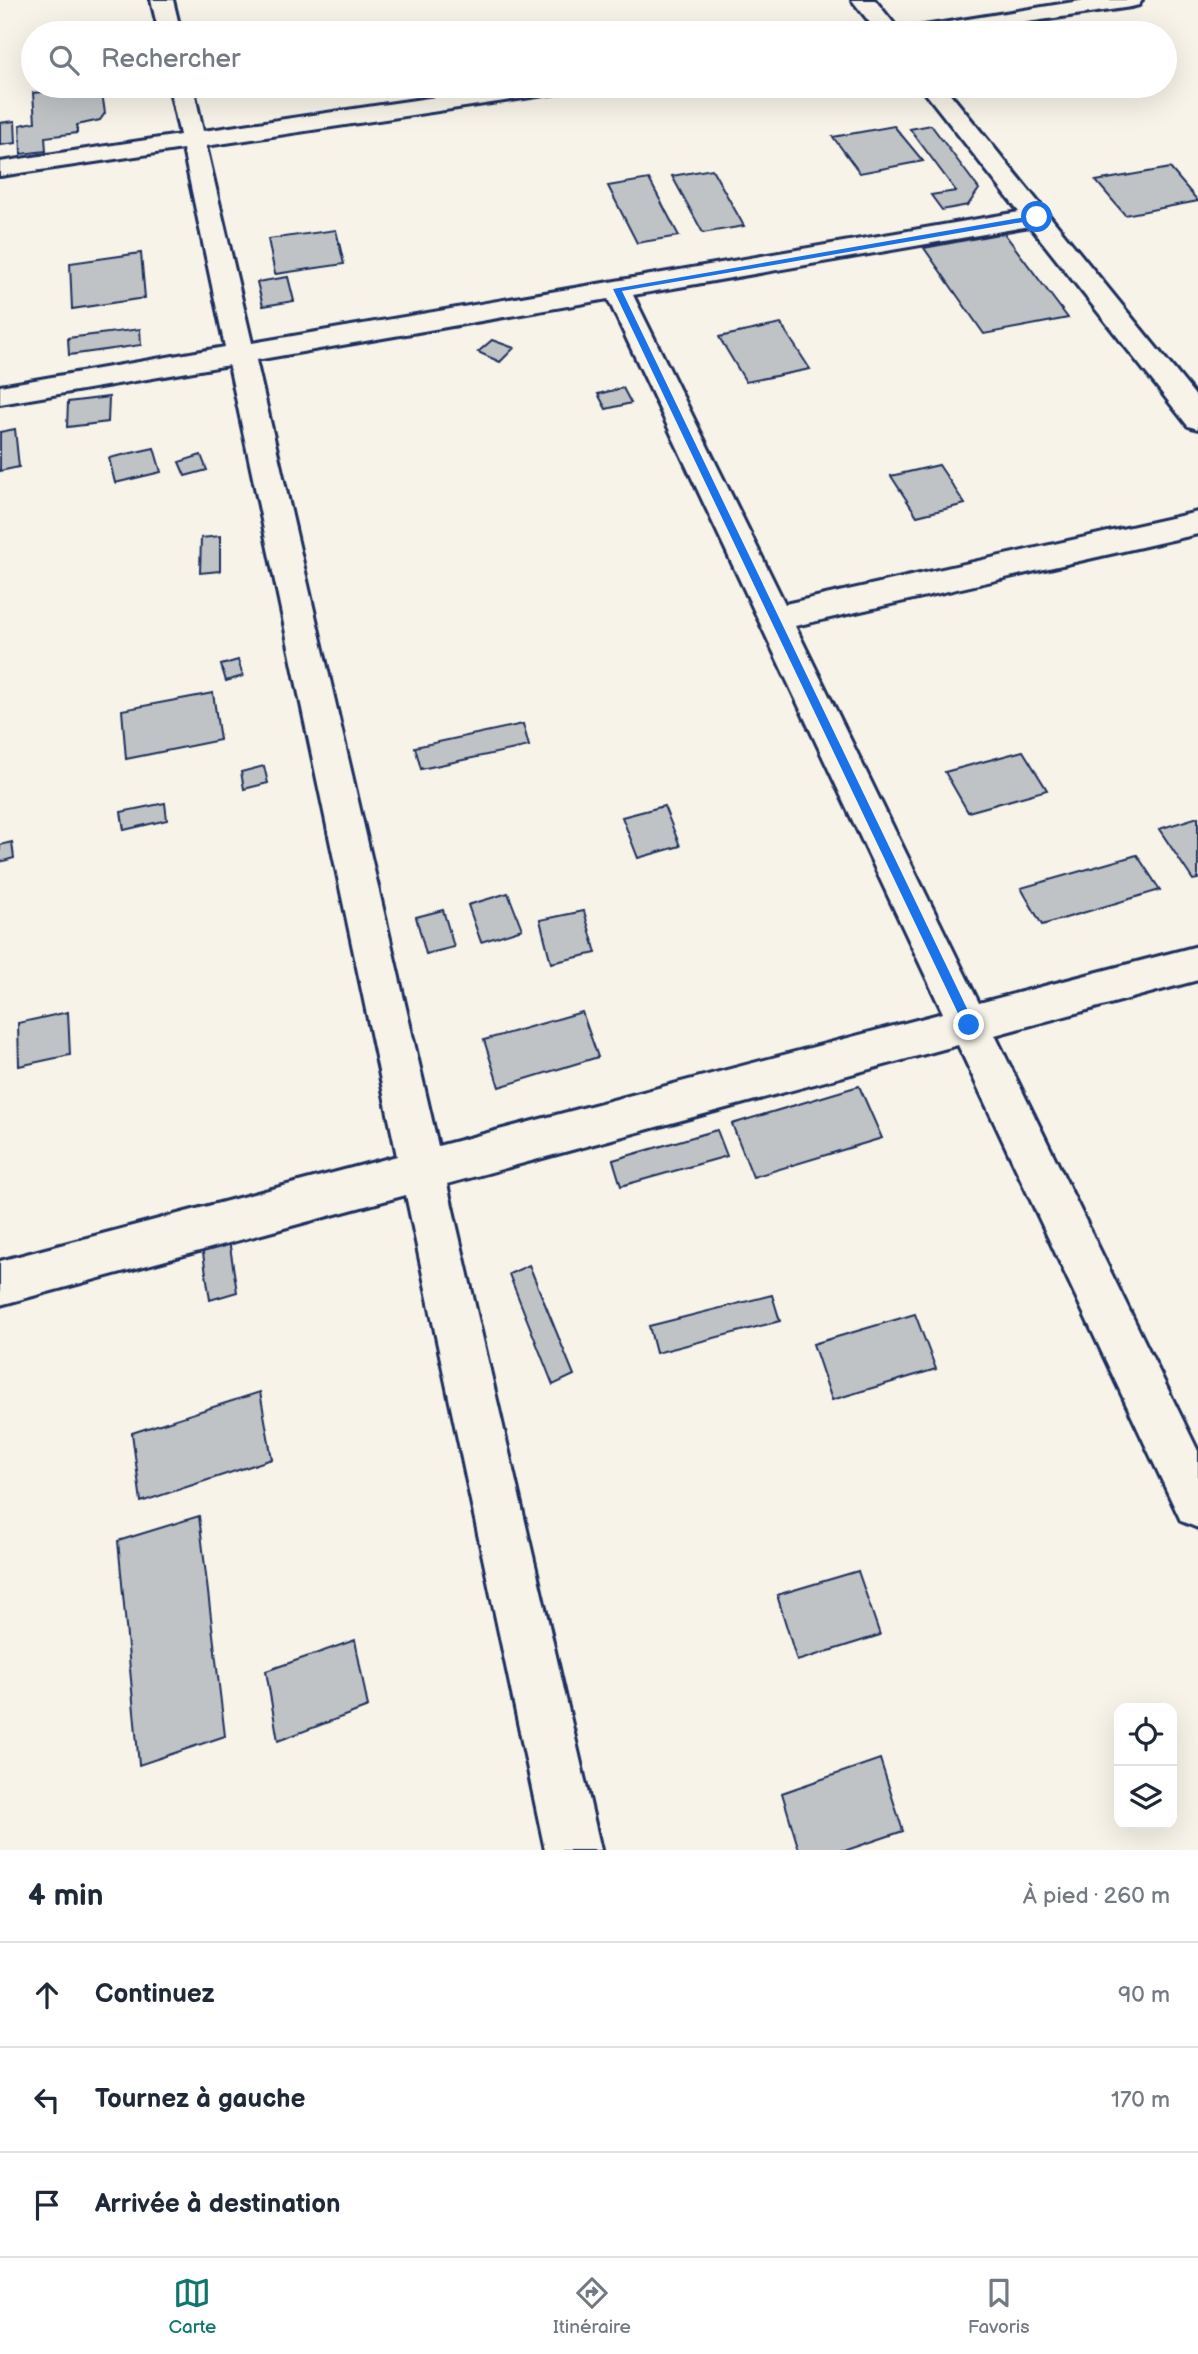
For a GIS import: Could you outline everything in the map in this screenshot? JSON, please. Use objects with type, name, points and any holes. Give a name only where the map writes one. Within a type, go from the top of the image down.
[{"type":"street","points":[[162,0],[167,21]]},
{"type":"street","points":[[863,0],[880,21]]},
{"type":"street","points":[[989,21],[1131,0]]},
{"type":"street","points":[[184,98],[573,1850]]},
{"type":"street","points":[[0,169],[476,98]]},
{"type":"street","points":[[942,98],[1198,419]]},
{"type":"street","points":[[0,396],[1037,217]]},
{"type":"street","points":[[617,289],[1198,1504]]},
{"type":"street","points":[[774,619],[1198,523]]},
{"type":"street","points":[[0,1283],[1198,964]]},
{"type":"building","points":[[33,98],[103,98],[105,113],[100,120],[77,125],[77,133],[45,137],[46,151],[21,154],[20,125],[35,122]]},
{"type":"building","points":[[15,121],[16,143],[0,145],[0,123]]},
{"type":"building","points":[[931,125],[979,189],[968,205],[942,210],[931,195],[956,191],[910,129]]},
{"type":"building","points":[[894,126],[923,161],[860,173],[833,137]]},
{"type":"building","points":[[1170,168],[1198,201],[1125,215],[1096,181]]},
{"type":"building","points":[[712,169],[744,226],[703,233],[672,176]]},
{"type":"building","points":[[649,179],[679,236],[637,243],[608,186]]},
{"type":"building","points":[[336,230],[344,264],[275,274],[268,239]]},
{"type":"building","points":[[1004,233],[1068,318],[984,334],[924,248]]},
{"type":"building","points":[[141,253],[145,298],[72,309],[70,263]]},
{"type":"building","points":[[288,277],[294,301],[263,306],[257,282]]},
{"type":"building","points":[[781,324],[810,369],[746,382],[719,337]]},
{"type":"building","points":[[140,329],[141,345],[69,355],[68,338]]},
{"type":"building","points":[[492,340],[514,348],[500,362],[478,352]]},
{"type":"building","points":[[623,388],[631,403],[606,409],[598,394]]},
{"type":"building","points":[[109,397],[108,422],[67,427],[68,402]]},
{"type":"building","points":[[15,429],[19,467],[0,471],[0,432]]},
{"type":"building","points":[[154,448],[161,472],[115,483],[109,458]]},
{"type":"building","points":[[201,455],[207,470],[185,476],[179,462]]},
{"type":"building","points":[[939,465],[965,504],[917,516],[891,476]]},
{"type":"building","points":[[220,536],[220,571],[200,573],[201,538]]},
{"type":"building","points":[[238,660],[243,676],[226,681],[221,665]]},
{"type":"building","points":[[213,693],[220,740],[126,759],[122,710]]},
{"type":"building","points":[[523,724],[529,746],[421,769],[415,747]]},
{"type":"building","points":[[1023,751],[1047,790],[968,812],[945,772]]},
{"type":"building","points":[[264,766],[268,783],[244,789],[241,772]]},
{"type":"building","points":[[165,803],[167,820],[124,830],[121,812]]},
{"type":"building","points":[[664,806],[680,846],[638,858],[622,817]]},
{"type":"building","points":[[1198,817],[1198,879],[1193,880],[1159,829]]},
{"type":"building","points":[[12,842],[14,858],[0,862],[0,845]]},
{"type":"building","points":[[1137,855],[1160,890],[1042,925],[1021,888]]},
{"type":"building","points":[[508,893],[522,929],[481,942],[468,905]]},
{"type":"building","points":[[443,910],[454,947],[426,954],[416,917]]},
{"type":"building","points":[[584,911],[596,953],[551,963],[540,920]]},
{"type":"building","points":[[68,1012],[70,1055],[19,1066],[18,1023]]},
{"type":"building","points":[[582,1012],[598,1057],[499,1087],[484,1040]]},
{"type":"building","points":[[859,1086],[882,1138],[753,1177],[732,1124]]},
{"type":"building","points":[[717,1130],[727,1156],[621,1186],[613,1160]]},
{"type":"building","points":[[229,1240],[237,1292],[210,1300],[202,1247]]},
{"type":"building","points":[[529,1265],[574,1375],[553,1385],[509,1274]]},
{"type":"building","points":[[772,1295],[780,1321],[656,1353],[649,1326]]},
{"type":"building","points":[[915,1314],[936,1369],[832,1400],[813,1344]]},
{"type":"building","points":[[260,1392],[272,1459],[141,1502],[132,1433]]},
{"type":"building","points":[[199,1516],[225,1736],[139,1765],[118,1541]]},
{"type":"building","points":[[858,1571],[880,1635],[797,1661],[777,1595]]},
{"type":"building","points":[[355,1640],[368,1707],[278,1741],[266,1671]]},
{"type":"building","points":[[880,1759],[903,1831],[847,1850],[799,1850],[782,1793]]},
{"type":"route","points":[[969,1025],[617,289],[1037,217]]}]
